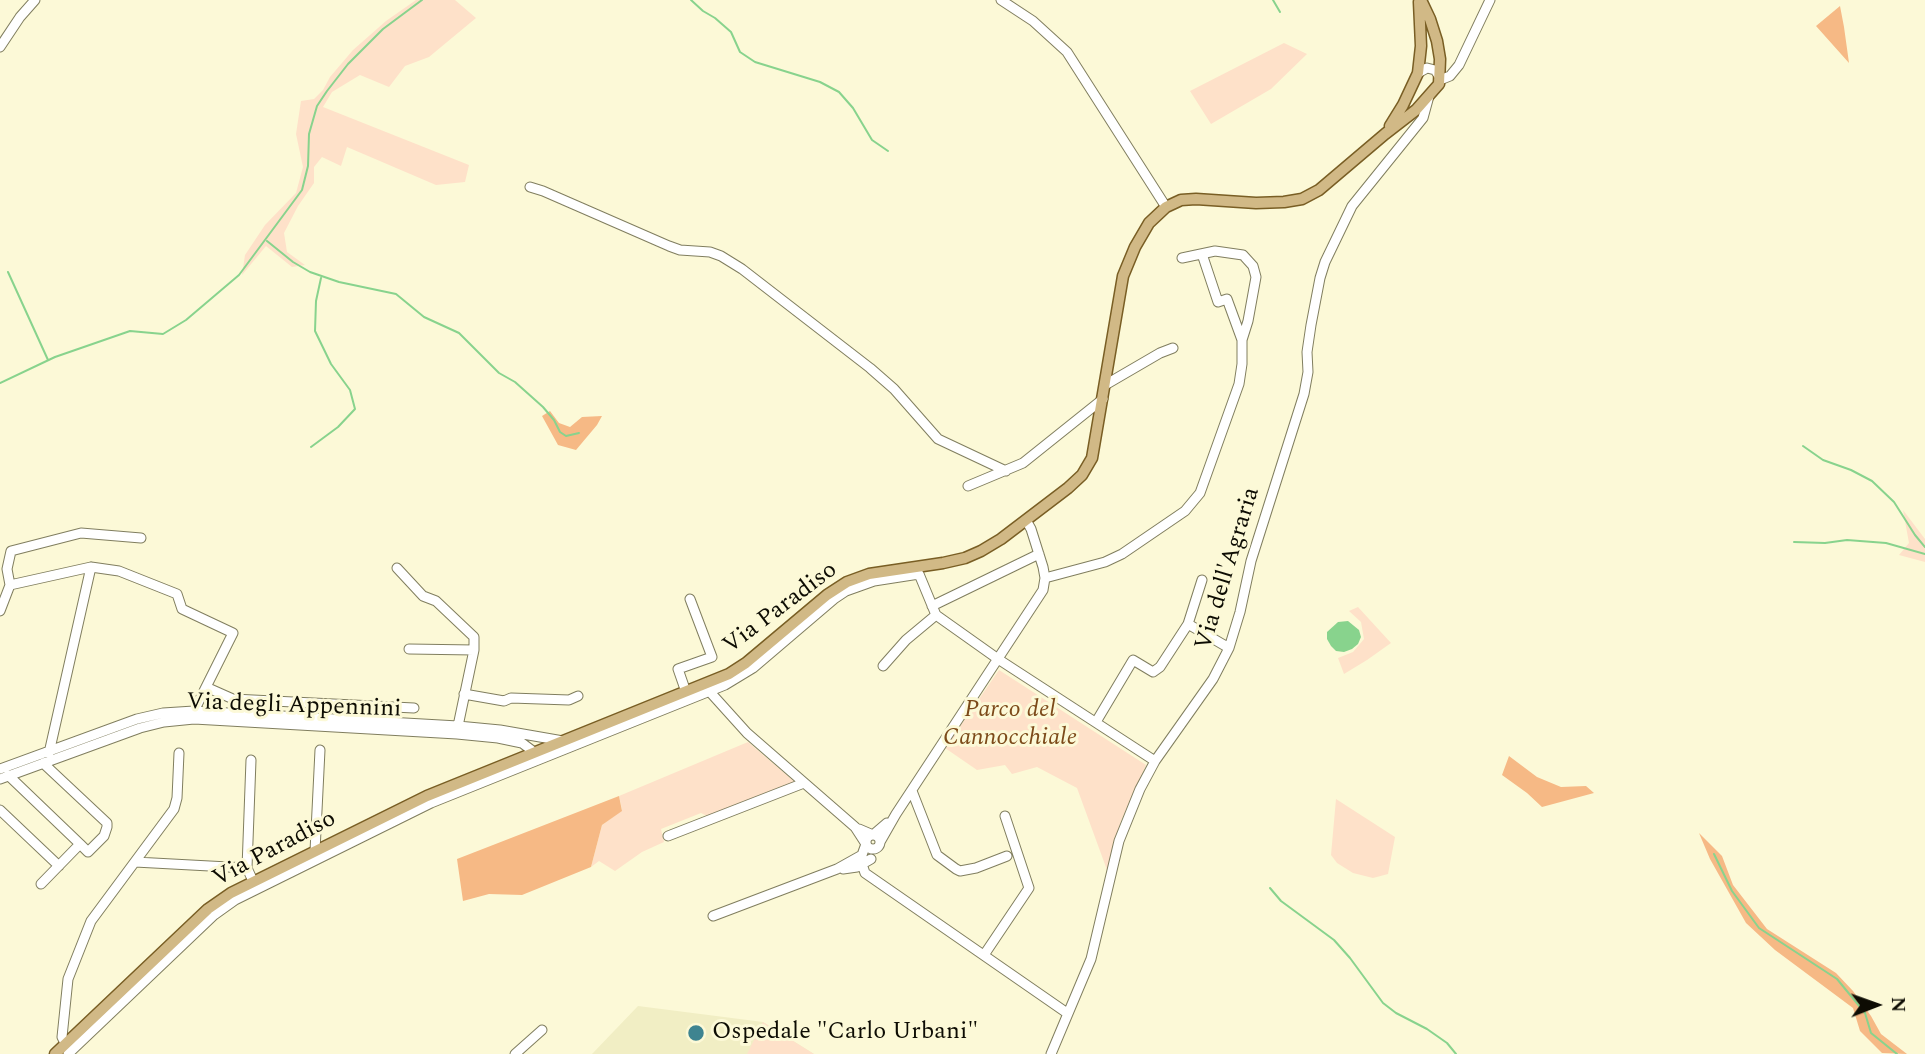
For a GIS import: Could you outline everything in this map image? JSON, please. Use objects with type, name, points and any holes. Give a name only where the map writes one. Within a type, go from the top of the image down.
[{"type":"main road","points":[[1385,134],[1417,76],[1421,46],[1420,0]]},
{"type":"main road","points":[[1166,206],[1181,200],[1196,199],[1284,202],[1302,199],[1319,190],[1416,110],[1439,84],[1440,59],[1437,41],[1420,0]]},
{"type":"main road","name":"Via Paradiso","points":[[55,1054],[68,1050],[208,909],[231,893],[315,851],[515,760],[729,674],[847,582],[869,574],[965,558],[1001,539],[1069,488],[1087,468],[1092,458],[1123,275],[1149,223],[1166,206]]},
{"type":"street","points":[[0,47],[35,0]]},
{"type":"street","points":[[1001,0],[1033,21],[1067,52],[1166,206]]},
{"type":"street","points":[[1432,93],[1417,85],[1417,76],[1427,68],[1435,70],[1440,78],[1450,76],[1459,65],[1490,0]]},
{"type":"street","name":"Via dell'Agraria","points":[[1051,1054],[1094,948],[1119,841],[1140,789],[1155,761],[1213,679],[1229,648],[1251,561],[1304,394],[1308,372],[1307,352],[1322,270],[1352,206],[1423,118],[1432,93]]},
{"type":"street","points":[[530,187],[680,250],[710,252],[721,256],[742,269],[894,388],[938,439],[1006,471]]},
{"type":"street","points":[[1182,258],[1214,251],[1243,255],[1253,266],[1256,277],[1254,291],[1242,340]]},
{"type":"street","points":[[1045,578],[1105,562],[1122,554],[1185,511],[1200,493],[1239,384],[1242,364],[1242,340],[1227,299],[1218,302],[1202,254]]},
{"type":"street","points":[[1105,385],[1173,348]]},
{"type":"street","points":[[968,486],[1023,463],[1103,399]]},
{"type":"street","points":[[837,869],[852,868],[865,863],[874,843],[912,791],[1035,605],[1043,590],[1045,578],[1040,554],[1026,520]]},
{"type":"street","points":[[0,611],[10,585],[7,569],[11,551],[81,533],[141,538]]},
{"type":"street","points":[[883,666],[934,611],[1040,554]]},
{"type":"street","points":[[10,585],[91,568],[119,571],[177,594],[182,609],[233,633],[194,715]]},
{"type":"street","points":[[3,774],[88,852],[104,836],[107,823],[47,758],[91,568]]},
{"type":"street","points":[[397,568],[423,596],[436,601],[474,636],[474,650],[458,726]]},
{"type":"street","points":[[179,753],[174,809],[91,921],[68,979],[62,1037],[68,1050],[214,915],[234,900],[429,799],[710,692],[739,678],[834,598],[874,581],[919,574],[934,611],[998,659],[1155,761]]},
{"type":"street","points":[[1096,722],[1133,660],[1153,672],[1160,667],[1188,624],[1202,580]]},
{"type":"street","points":[[686,692],[678,670],[712,657],[690,599]]},
{"type":"street","points":[[1188,624],[1229,648]]},
{"type":"street","points":[[410,649],[474,650]]},
{"type":"street","points":[[206,687],[233,699],[414,708]]},
{"type":"street","points":[[710,692],[747,733],[874,843]]},
{"type":"street","points":[[464,694],[504,701],[511,698],[569,700],[578,696]]},
{"type":"street","name":"Via degli Appennini","points":[[3,774],[137,719],[163,713],[457,734],[522,743],[534,752]]},
{"type":"street","name":"Via degli Appennini","points":[[194,715],[458,726],[563,741]]},
{"type":"street","points":[[528,736],[534,741],[534,752]]},
{"type":"street","points":[[512,741],[516,747],[515,760]]},
{"type":"street","points":[[315,851],[320,750]]},
{"type":"street","points":[[251,760],[247,868],[253,881]]},
{"type":"street","points":[[668,836],[804,783]]},
{"type":"street","points":[[912,791],[937,855],[960,871],[1007,856]]},
{"type":"street","points":[[0,810],[59,866]]},
{"type":"street","points":[[984,955],[1029,888],[1005,816]]},
{"type":"street","points":[[41,884],[80,844]]},
{"type":"street","points":[[135,862],[247,868]]},
{"type":"street","points":[[865,863],[876,881],[1067,1013]]},
{"type":"street","points":[[713,916],[837,869],[865,863],[870,866],[876,881]]},
{"type":"street","points":[[515,1054],[542,1030]]},
{"type":"shaded area","points":[[1840,6],[1844,27],[1849,63],[1816,26]]},
{"type":"shaded area","points":[[550,411],[559,423],[570,427],[582,417],[602,416],[576,450],[558,445],[542,416]]},
{"type":"shaded area","points":[[1348,621],[1359,630],[1361,637],[1352,649],[1336,651],[1327,639],[1327,632],[1338,622]]},
{"type":"shaded area","points":[[1509,756],[1537,777],[1561,787],[1586,786],[1594,793],[1542,807],[1502,775]]},
{"type":"shaded area","points":[[619,796],[622,811],[602,825],[591,867],[522,895],[489,894],[463,901],[457,859]]},
{"type":"shaded area","points":[[1699,833],[1722,856],[1733,885],[1767,929],[1836,973],[1853,991],[1881,1034],[1907,1054],[1882,1053],[1860,1031],[1853,1008],[1775,950],[1746,923],[1710,859]]},
{"type":"shaded area","name":"Ospedale \"Carlo Urbani\"","points":[[638,1006],[763,1022],[814,1054],[592,1054]]},
{"type":"green space","points":[[416,0],[455,0],[476,18],[429,57],[405,66],[389,87],[360,75],[332,92],[323,107],[469,165],[465,182],[436,185],[347,147],[341,166],[322,157],[314,167],[314,183],[284,233],[287,252],[305,265],[292,267],[266,246],[242,275],[245,255],[265,225],[296,193],[303,167],[296,134],[301,101],[314,99],[353,50],[386,21]]},
{"type":"green space","points":[[1284,43],[1307,54],[1271,89],[1211,124],[1190,91]]},
{"type":"green space","points":[[1903,510],[1925,539],[1925,562],[1899,555],[1909,543]]},
{"type":"green space","points":[[1358,607],[1391,643],[1344,674],[1338,658],[1353,652],[1364,639],[1361,622],[1349,611]]},
{"type":"green space","name":"Parco del Cannocchiale","points":[[999,670],[1146,765],[1121,821],[1107,870],[1077,788],[1037,767],[1012,774],[1005,765],[977,770],[945,748]]},
{"type":"green space","points":[[748,742],[796,783],[709,817],[701,813],[661,829],[664,842],[642,852],[615,871],[599,861],[591,867],[602,825],[622,810],[619,796]]},
{"type":"green space","points":[[1336,799],[1395,837],[1388,874],[1373,878],[1353,873],[1337,863],[1331,855]]},
{"type":"green space","points":[[763,1022],[798,1044],[814,1054],[747,1054]]},
{"type":"waterway","points":[[0,383],[55,357],[130,331],[163,334],[186,320],[239,275],[302,190],[308,166],[309,134],[317,106],[348,64],[383,29],[422,0]]},
{"type":"waterway","points":[[691,0],[731,32],[740,52],[755,62],[820,82],[839,92],[853,108],[872,140],[888,151]]},
{"type":"waterway","points":[[1273,0],[1280,12]]},
{"type":"waterway","points":[[267,241],[310,272],[339,282],[396,294],[424,317],[459,333],[499,373],[515,382],[543,407],[560,432],[566,436],[579,433]]},
{"type":"waterway","points":[[8,272],[48,360]]},
{"type":"waterway","points":[[311,447],[338,427],[355,409],[350,390],[331,364],[315,331],[316,301],[321,278]]},
{"type":"waterway","points":[[1803,446],[1823,460],[1872,481],[1894,502],[1925,547]]},
{"type":"waterway","points":[[1794,542],[1825,543],[1847,540],[1886,543],[1925,554]]},
{"type":"waterway","points":[[1714,854],[1732,891],[1759,928],[1837,979],[1865,1013],[1871,1033],[1897,1054]]},
{"type":"waterway","points":[[1270,888],[1281,901],[1334,940],[1383,1003],[1427,1029],[1447,1043],[1456,1054]]},
{"type":"place","name":"Ospedale \"Carlo Urbani\"","points":[[696,1033]]}]
